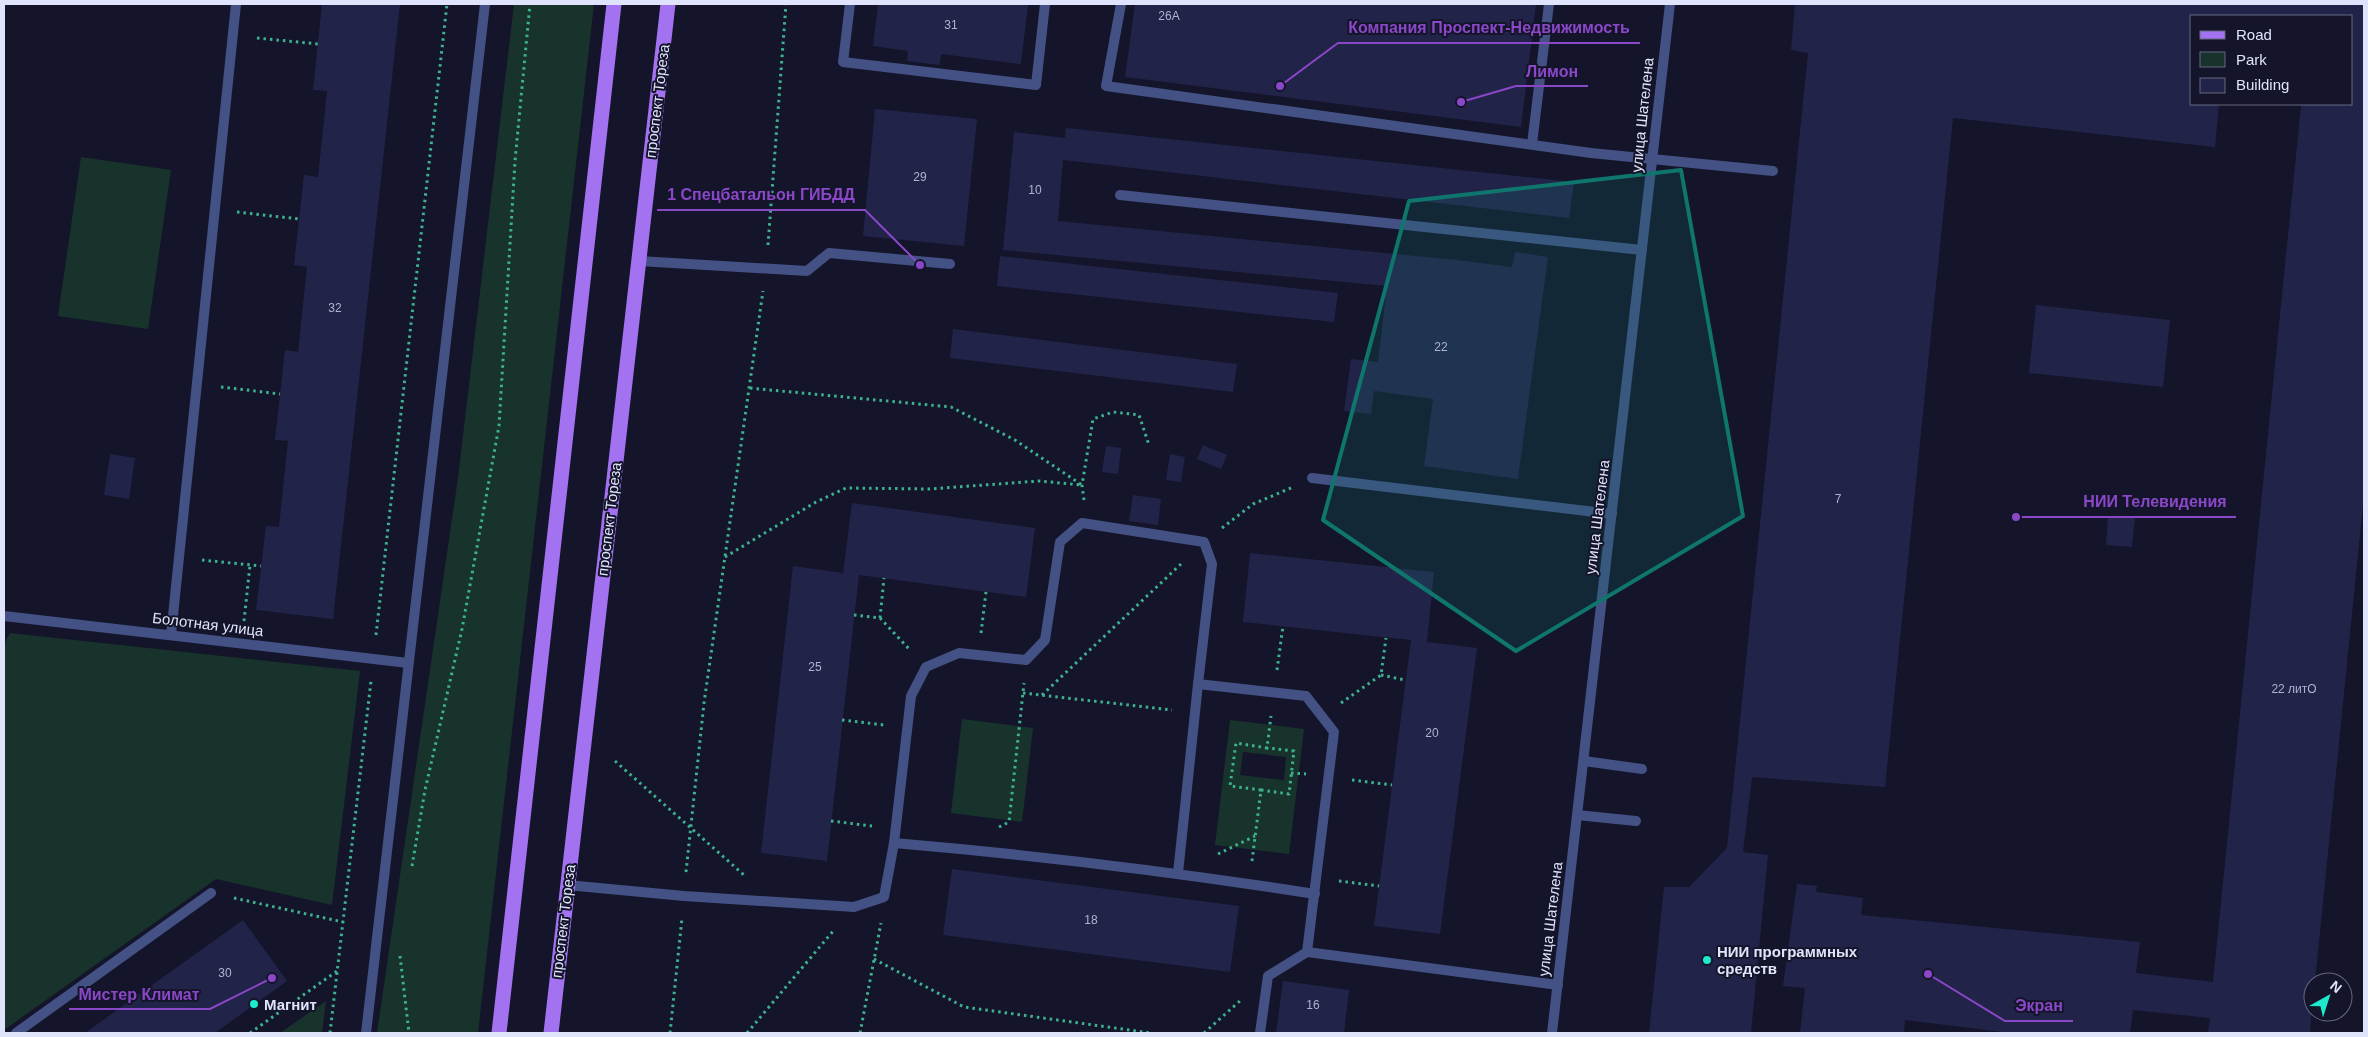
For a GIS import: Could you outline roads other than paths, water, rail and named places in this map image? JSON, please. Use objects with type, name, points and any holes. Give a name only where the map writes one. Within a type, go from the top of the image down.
[{"type":"main road","points":[[499,1033],[614,4]]},
{"type":"main road","name":"проспект Тореза","points":[[551,1033],[668,4]]},
{"type":"street","points":[[171,635],[236,4]]},
{"type":"street","points":[[366,1033],[485,4]]},
{"type":"street","points":[[850,4],[843,62],[1036,85],[1045,4]]},
{"type":"street","points":[[1121,4],[1106,86],[1591,153],[1774,171]]},
{"type":"street","points":[[1532,144],[1549,4]]},
{"type":"street","name":"улица Шателена","points":[[1552,1033],[1670,4]]},
{"type":"street","points":[[1120,194],[1642,250]]},
{"type":"street","points":[[639,261],[807,271],[829,253],[950,264]]},
{"type":"street","points":[[1312,478],[1612,514]]},
{"type":"street","points":[[568,885],[684,896],[854,907],[884,897],[894,842],[911,696],[926,667],[959,653],[1026,660],[1045,640],[1060,542],[1082,523],[1204,542],[1212,564],[1178,873]]},
{"type":"street","name":"Болотная улица","points":[[4,616],[408,663]]},
{"type":"street","points":[[1198,684],[1306,696],[1334,732],[1307,952]]},
{"type":"street","points":[[1584,761],[1642,769]]},
{"type":"street","points":[[1577,815],[1636,821]]},
{"type":"street","points":[[894,842],[1178,873],[1315,894]]},
{"type":"street","points":[[16,1033],[211,893]]},
{"type":"street","points":[[1260,1033],[1268,976],[1307,952],[1558,985]]},
{"type":"place","name":"Компания Проспект-Недвижимость","points":[[1280,86]]},
{"type":"place","name":"Лимон","points":[[1461,102]]},
{"type":"place","name":"1 Спецбатальон ГИБДД","points":[[920,265]]},
{"type":"place","name":"НИИ Телевидения","points":[[2016,517]]},
{"type":"place","name":"НИИ программных средств","points":[[1707,960]]},
{"type":"place","name":"Экран","points":[[1928,974]]},
{"type":"place","name":"Мистер Климат","points":[[272,978]]},
{"type":"place","name":"Магнит","points":[[254,1004]]}]
